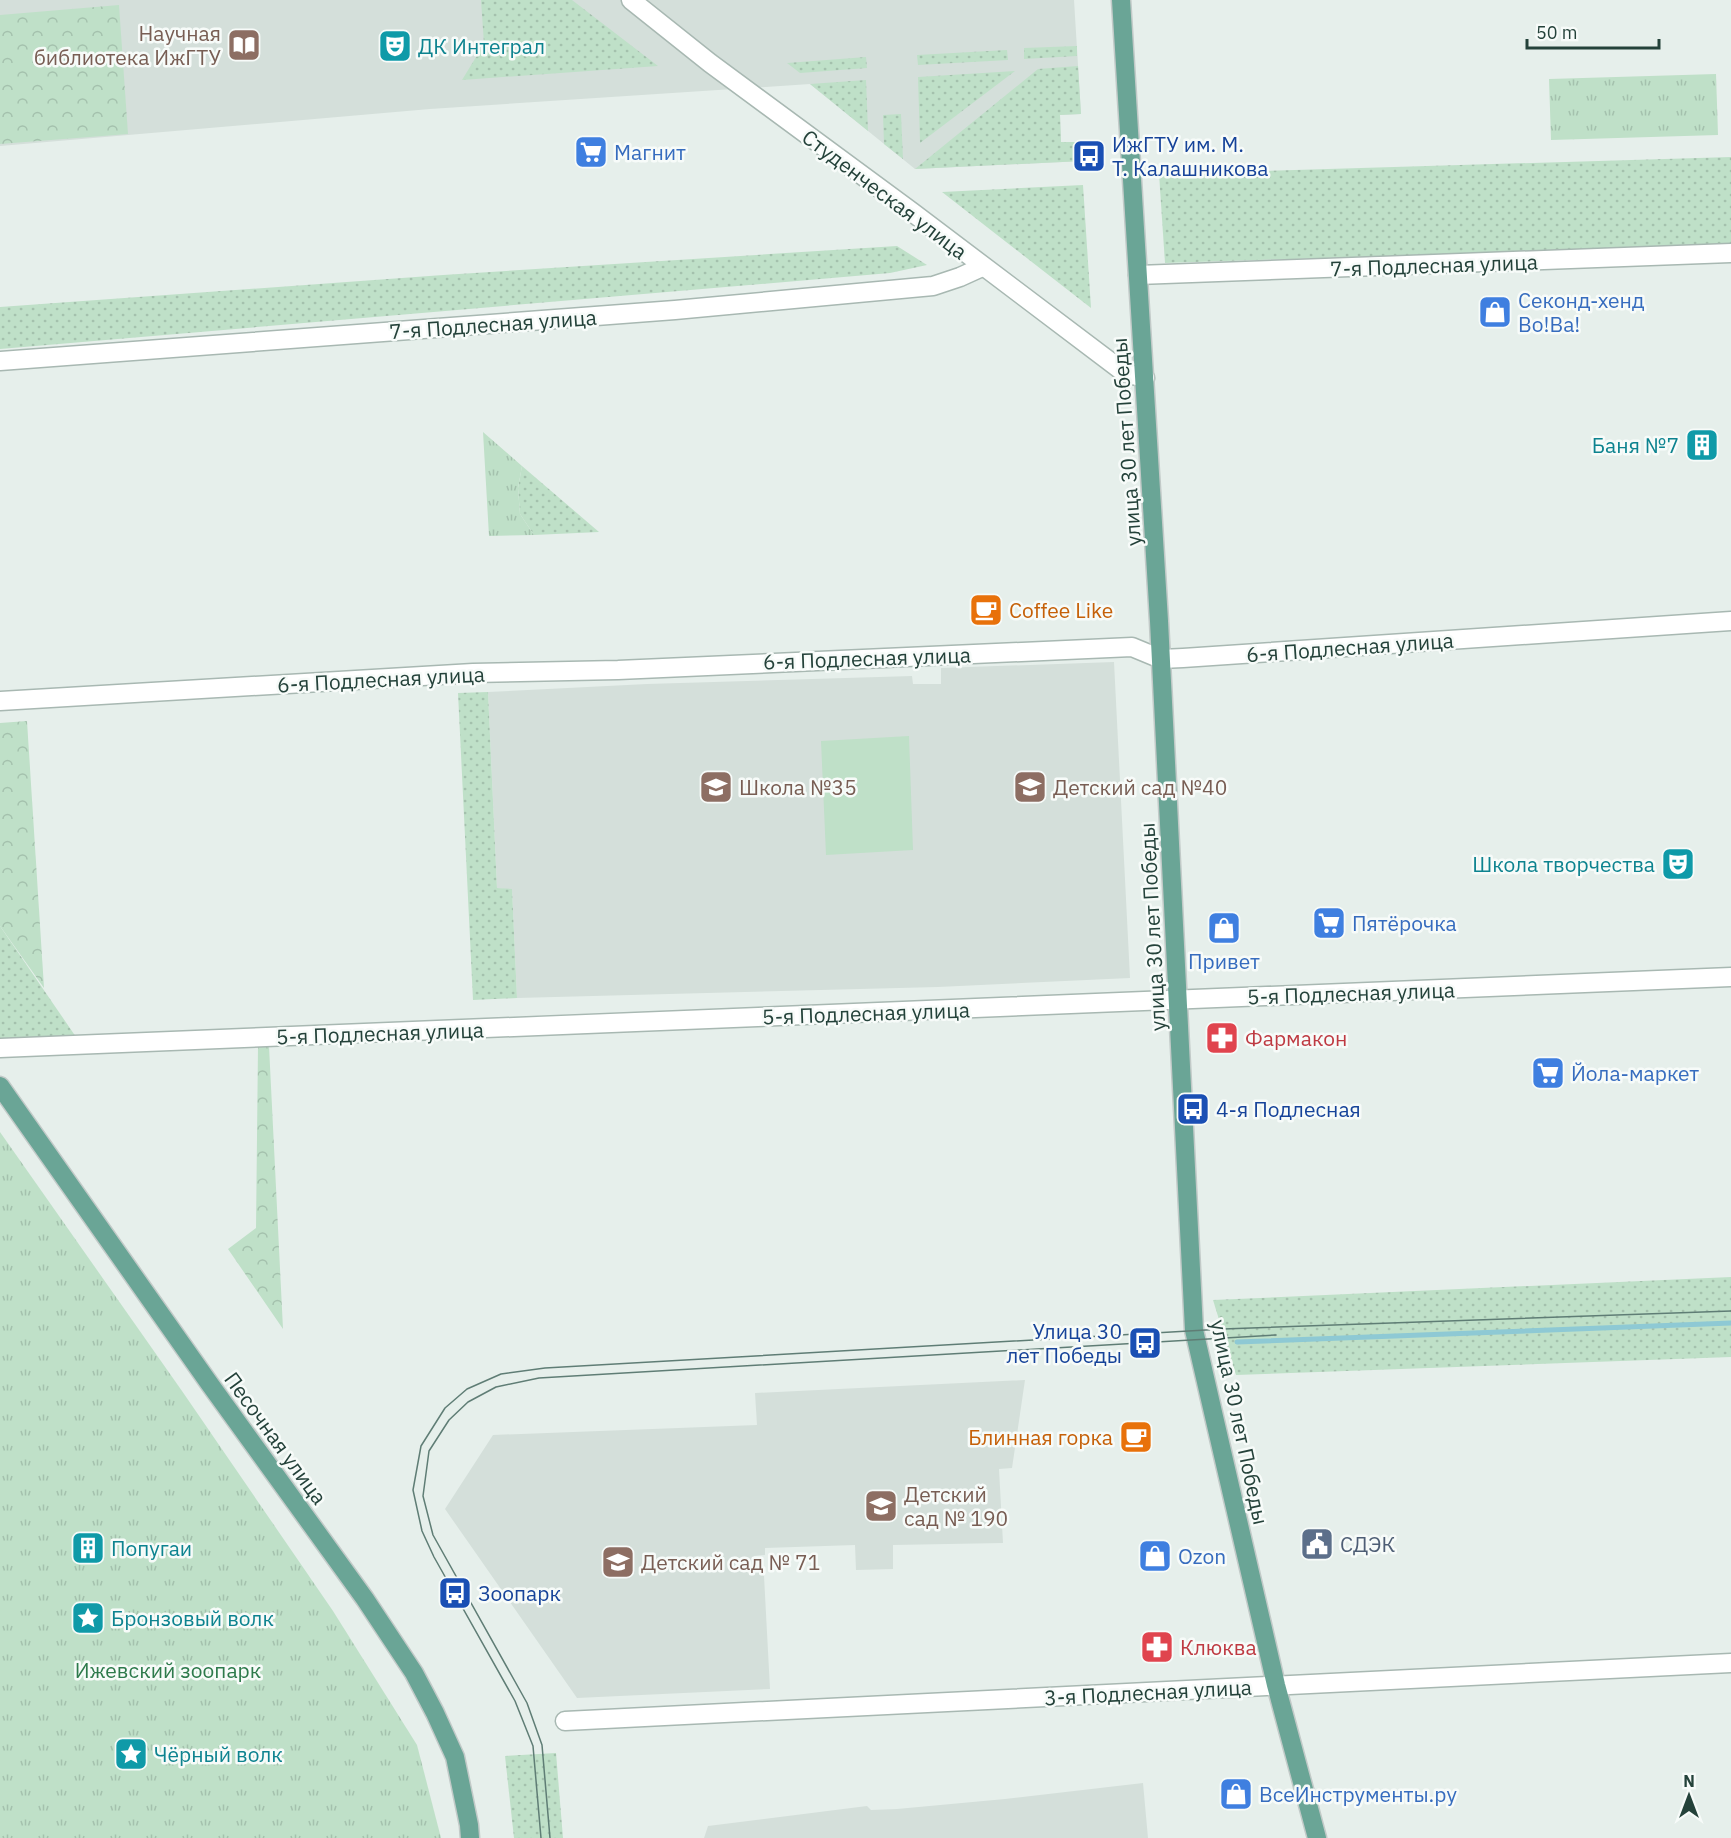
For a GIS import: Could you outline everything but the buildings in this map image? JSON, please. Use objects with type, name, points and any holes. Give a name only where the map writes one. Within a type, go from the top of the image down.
[{"type":"main road","name":"улица 30 лет Победы","points":[[1121,0],[1161,659],[1194,1330],[1276,1685],[1317,1838]]},
{"type":"main road","name":"Песочная улица","points":[[0,1086],[209,1383],[365,1599],[414,1673],[455,1757],[470,1838]]},
{"type":"street","name":"Студенческая улица","points":[[631,0],[710,63],[1125,373],[1145,378]]},
{"type":"street","name":"7-я Подлесная улица","points":[[1138,275],[1731,254]]},
{"type":"street","name":"7-я Подлесная улица","points":[[0,361],[675,310],[933,286],[982,267]]},
{"type":"street","name":"6-я Подлесная улица","points":[[0,701],[473,673],[618,670],[1132,647],[1161,659],[1731,621]]},
{"type":"street","name":"5-я Подлесная улица","points":[[0,1048],[1731,977]]},
{"type":"street","name":"3-я Подлесная улица","points":[[565,1721],[1731,1663]]},
{"type":"shaded area","points":[[0,0],[1074,0],[1081,114],[1060,115],[1061,142],[1081,142],[1083,161],[915,169],[810,84],[430,109],[0,146]]},
{"type":"shaded area","name":"Школа №35","points":[[1114,662],[1130,978],[938,987],[517,998],[512,890],[497,888],[488,692],[647,684],[912,676],[913,684],[941,684],[941,668]]},
{"type":"shaded area","name":"Детский сад № 71","points":[[1025,1380],[1012,1468],[999,1469],[1003,1543],[893,1545],[893,1569],[856,1570],[855,1545],[765,1548],[765,1555],[754,1556],[755,1568],[764,1576],[770,1689],[577,1698],[445,1509],[493,1435],[757,1425],[755,1393]]},
{"type":"shaded area","points":[[1143,1783],[1148,1838],[704,1838],[708,1826],[867,1806],[871,1810],[897,1809]]},
{"type":"green space","points":[[481,0],[572,0],[658,66],[462,80],[484,44]]},
{"type":"green space","points":[[119,5],[128,134],[0,144],[0,15]]},
{"type":"green space","points":[[1077,46],[1077,56],[1024,59],[1024,48]]},
{"type":"green space","points":[[1007,50],[1008,60],[918,65],[917,55]]},
{"type":"green space","points":[[866,57],[867,68],[800,73],[787,63]]},
{"type":"green space","points":[[1078,66],[1081,114],[1060,115],[1061,142],[1081,142],[1083,161],[915,169],[1038,69]]},
{"type":"green space","points":[[1015,71],[920,143],[918,77]]},
{"type":"green space","points":[[1716,74],[1718,135],[1551,140],[1549,79]]},
{"type":"green space","points":[[866,80],[868,131],[810,84]]},
{"type":"green space","points":[[901,114],[903,159],[884,144],[883,115]]},
{"type":"green space","points":[[1731,157],[1731,245],[1165,263],[1159,174]]},
{"type":"green space","points":[[1083,185],[1091,308],[942,192]]},
{"type":"green space","points":[[897,246],[927,265],[890,273],[0,349],[0,307],[443,275]]},
{"type":"green space","points":[[483,432],[522,466],[518,488],[520,514],[534,535],[489,536]]},
{"type":"green space","points":[[522,466],[599,532],[534,535],[520,514],[518,488]]},
{"type":"green space","points":[[488,692],[497,888],[512,889],[517,998],[473,1000],[458,693]]},
{"type":"green space","points":[[27,721],[44,988],[0,926],[0,723]]},
{"type":"green space","points":[[909,736],[913,850],[826,855],[821,741]]},
{"type":"green space","points":[[0,926],[76,1037],[0,1042]]},
{"type":"green space","points":[[258,1046],[269,1046],[283,1329],[228,1249],[256,1228]]},
{"type":"green space","name":"Ижевский зоопарк","points":[[0,1132],[333,1611],[417,1745],[441,1838],[0,1838]]},
{"type":"green space","points":[[1731,1277],[1731,1357],[1236,1375],[1213,1300]]},
{"type":"green space","points":[[556,1753],[563,1838],[514,1838],[505,1756]]},
{"type":"waterway","points":[[1237,1342],[1731,1323]]},
{"type":"tram line","points":[[541,1838],[533,1746],[515,1701],[434,1557],[422,1531],[413,1490],[421,1446],[445,1408],[467,1389],[501,1374],[545,1368],[1223,1329],[1731,1311]]},
{"type":"tram line","points":[[550,1838],[542,1745],[527,1703],[433,1535],[423,1496],[429,1451],[449,1420],[468,1402],[496,1387],[539,1378],[1276,1335]]},
{"type":"place","name":"Научная библиотека ИжГТУ","points":[[244,45]]},
{"type":"place","name":"ДК Интеграл","points":[[395,46]]},
{"type":"place","name":"Магнит","points":[[591,152]]},
{"type":"place","name":"ИжГТУ им. М. Т. Калашникова","points":[[1089,156]]},
{"type":"place","name":"Секонд-хенд Во!Ва!","points":[[1495,312]]},
{"type":"place","name":"Баня №7","points":[[1702,445]]},
{"type":"place","name":"Coffee Like","points":[[986,610]]},
{"type":"place","name":"Школа №35","points":[[716,787]]},
{"type":"place","name":"Детский сад №40","points":[[1030,787]]},
{"type":"place","name":"Школа творчества","points":[[1678,864]]},
{"type":"place","name":"Пятёрочка","points":[[1329,923]]},
{"type":"place","name":"Привет","points":[[1224,928]]},
{"type":"place","name":"Фармакон","points":[[1222,1038]]},
{"type":"place","name":"Йола-маркет","points":[[1548,1073]]},
{"type":"place","name":"4-я Подлесная","points":[[1193,1109]]},
{"type":"place","name":"Улица 30 лет Победы","points":[[1145,1343]]},
{"type":"place","name":"Блинная горка","points":[[1136,1437]]},
{"type":"place","name":"Детский сад № 190","points":[[881,1506]]},
{"type":"place","name":"СДЭК","points":[[1317,1544]]},
{"type":"place","name":"Попугаи","points":[[88,1548]]},
{"type":"place","name":"Ozon","points":[[1155,1556]]},
{"type":"place","name":"Детский сад № 71","points":[[618,1562]]},
{"type":"place","name":"Зоопарк","points":[[455,1593]]},
{"type":"place","name":"Бронзовый волк","points":[[88,1618]]},
{"type":"place","name":"Клюква","points":[[1157,1647]]},
{"type":"place","name":"Чёрный волк","points":[[131,1754]]},
{"type":"place","name":"ВсеИнструменты.ру","points":[[1236,1794]]}]
